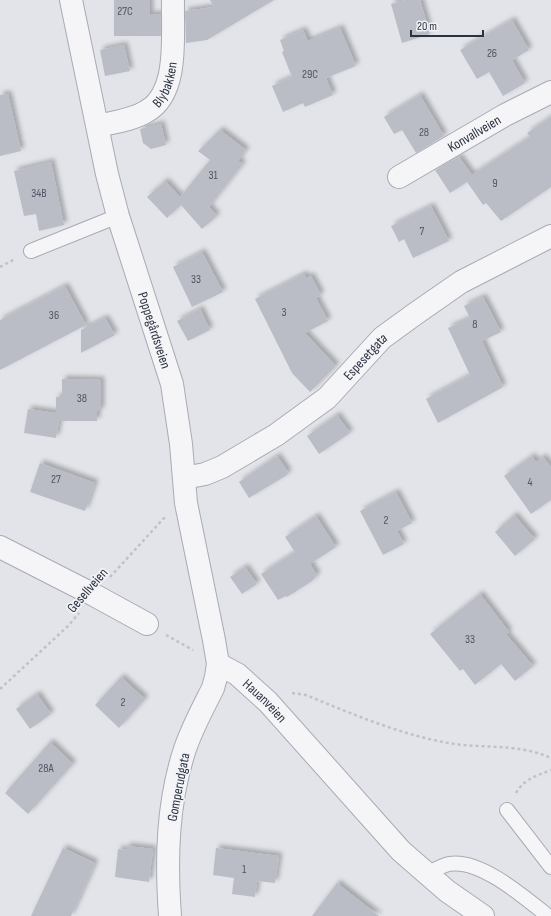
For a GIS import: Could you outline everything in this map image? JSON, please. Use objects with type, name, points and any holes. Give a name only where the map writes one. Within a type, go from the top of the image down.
[{"type":"street","name":"Poppegårdsveien","points":[[71,0],[118,216],[172,384],[181,444],[186,503],[211,621],[218,664]]},
{"type":"street","name":"Blybakken","points":[[98,126],[146,112],[156,105],[164,96],[171,65],[173,0]]},
{"type":"street","name":"Konvallveien","points":[[400,177],[505,115],[551,92]]},
{"type":"street","name":"Espesetgata","points":[[184,478],[205,474],[222,467],[276,435],[327,398],[382,338],[409,318],[461,282],[551,236]]},
{"type":"street","points":[[0,547],[94,594],[147,624]]},
{"type":"street","name":"Hauanveien","points":[[218,664],[237,674],[268,702],[401,851],[426,874],[483,916]]},
{"type":"street","name":"Gomperudgata","points":[[170,916],[168,856],[171,811],[184,750],[213,688],[218,664]]},
{"type":"lane","points":[[31,251],[118,216]]},
{"type":"lane","points":[[507,810],[551,867]]},
{"type":"lane","points":[[426,874],[449,864],[467,864],[498,879],[550,916]]},
{"type":"path","name":"Gesellveien","points":[[0,689],[68,626],[94,594],[176,506],[186,503]]},
{"type":"path","points":[[147,624],[218,664]]},
{"type":"path","points":[[268,702],[284,693],[295,692],[412,734],[450,743],[528,750],[551,758]]},
{"type":"path","points":[[507,810],[524,782],[551,770]]},
{"type":"building","points":[[114,0],[150,0],[150,15],[160,14],[161,36],[114,36]]},
{"type":"building","points":[[210,0],[274,0],[207,40],[186,43],[185,11],[214,7]]},
{"type":"building","points":[[406,0],[420,0],[430,34],[402,43],[391,4]]},
{"type":"building","points":[[512,20],[529,50],[512,60],[525,83],[503,96],[489,72],[477,79],[460,50]]},
{"type":"building","points":[[340,28],[356,66],[326,78],[333,95],[305,107],[303,103],[283,112],[272,86],[292,77],[282,52],[284,51],[280,40],[303,30],[308,41]]},
{"type":"building","points":[[124,45],[130,71],[105,76],[100,50]]},
{"type":"building","points":[[8,94],[21,151],[0,156],[0,95]]},
{"type":"building","points":[[420,95],[444,136],[416,153],[402,130],[394,134],[384,117]]},
{"type":"building","points":[[551,117],[551,187],[501,221],[486,203],[483,205],[467,182],[450,193],[435,170],[459,157],[472,175],[530,137],[527,133]]},
{"type":"building","points":[[161,124],[166,145],[151,149],[143,143],[140,129]]},
{"type":"building","points":[[220,130],[246,150],[238,161],[243,164],[209,207],[217,216],[202,229],[181,205],[167,218],[147,197],[165,181],[180,197],[210,160],[198,151]]},
{"type":"building","points":[[51,162],[64,225],[39,231],[36,214],[24,216],[14,171]]},
{"type":"building","points":[[431,206],[449,241],[413,258],[404,239],[399,242],[391,226]]},
{"type":"building","points":[[202,252],[223,292],[192,307],[173,267]]},
{"type":"building","points":[[304,274],[306,278],[311,276],[321,295],[316,298],[328,321],[305,333],[336,366],[310,392],[292,373],[255,299]]},
{"type":"building","points":[[65,286],[86,325],[0,370],[0,320]]},
{"type":"building","points":[[483,297],[501,332],[482,341],[503,387],[438,423],[426,399],[470,375],[448,328],[470,318],[464,306]]},
{"type":"building","points":[[200,309],[210,330],[188,341],[177,321]]},
{"type":"building","points":[[105,318],[115,335],[81,353],[81,330]]},
{"type":"building","points":[[62,379],[101,380],[101,411],[97,411],[97,421],[59,421],[56,438],[24,433],[28,409],[56,413],[56,397],[62,397]]},
{"type":"building","points":[[337,415],[350,433],[319,454],[307,436]]},
{"type":"building","points":[[277,456],[288,472],[287,475],[249,498],[239,482]]},
{"type":"building","points":[[532,456],[536,462],[543,457],[551,467],[551,500],[531,514],[504,476]]},
{"type":"building","points":[[40,463],[95,483],[85,511],[30,492]]},
{"type":"building","points":[[396,492],[412,523],[397,531],[404,544],[383,555],[360,511]]},
{"type":"building","points":[[514,515],[535,539],[515,556],[495,532]]},
{"type":"building","points":[[316,516],[336,547],[310,564],[317,575],[312,581],[287,597],[286,596],[278,600],[261,574],[295,552],[285,537]]},
{"type":"building","points":[[245,567],[257,584],[242,594],[230,577]]},
{"type":"building","points":[[480,594],[509,632],[506,634],[533,666],[515,681],[501,664],[475,685],[463,669],[460,671],[430,634]]},
{"type":"building","points":[[121,677],[145,699],[119,728],[95,705]]},
{"type":"building","points":[[37,694],[51,714],[30,729],[16,709]]},
{"type":"building","points":[[50,742],[73,764],[28,814],[5,793]]},
{"type":"building","points":[[127,846],[153,849],[149,882],[115,877],[118,849],[126,850]]},
{"type":"building","points":[[63,848],[95,863],[71,916],[31,916]]},
{"type":"building","points":[[216,848],[279,856],[275,883],[257,881],[255,897],[232,894],[234,878],[213,875]]},
{"type":"building","points":[[337,883],[379,916],[312,916]]}]
